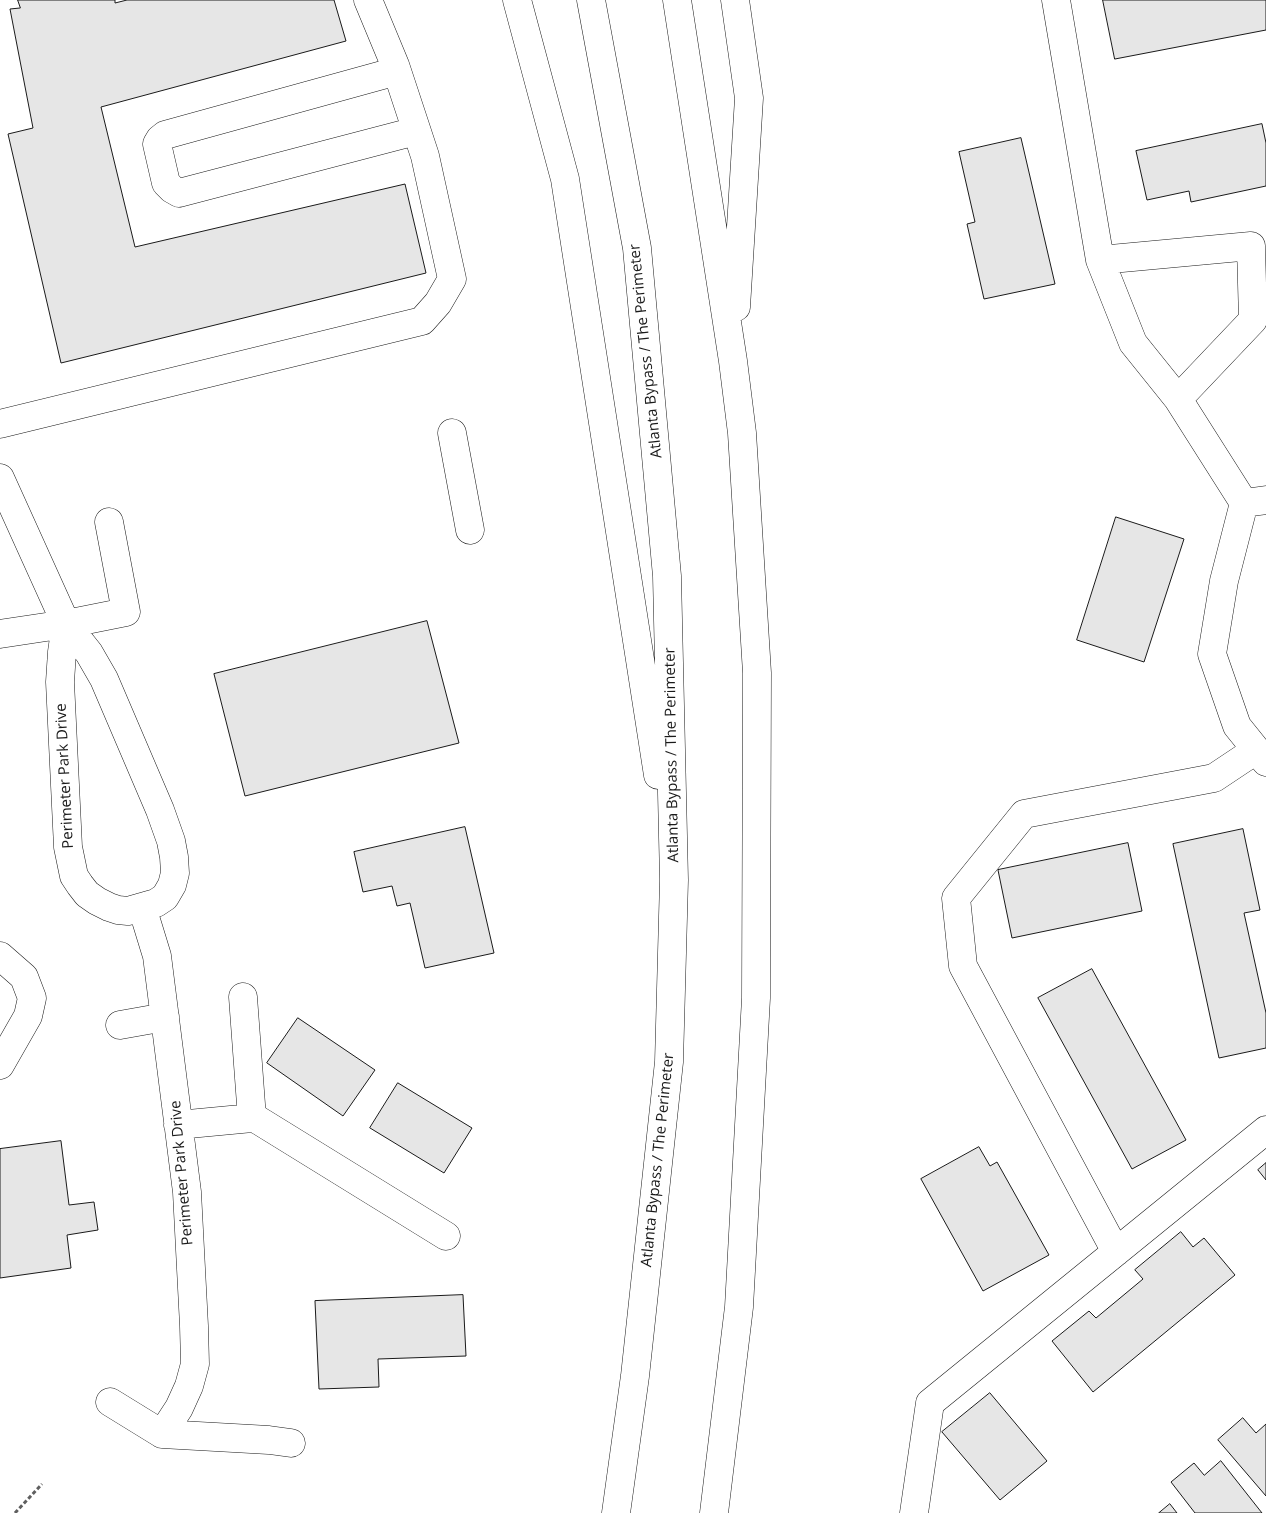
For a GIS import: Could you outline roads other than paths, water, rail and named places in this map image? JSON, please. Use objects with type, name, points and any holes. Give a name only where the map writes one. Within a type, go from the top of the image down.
[{"type":"main road","points":[[0,424],[422,322],[438,303],[452,279],[424,156],[397,71],[368,0]]},
{"type":"main road","points":[[517,0],[565,179],[674,880]]},
{"type":"main road","name":"Atlanta Bypass / The Perimeter","points":[[591,0],[638,258],[667,576],[674,880],[670,1062],[635,1376],[616,1513]]},
{"type":"main road","points":[[677,0],[733,361],[742,433],[757,673],[756,998],[739,1306],[714,1513]]},
{"type":"main road","points":[[733,361],[749,98],[735,0]]},
{"type":"main road","points":[[1056,0],[1100,260],[1133,343],[1178,399],[1255,502],[1224,581],[1212,654],[1237,726],[1261,756],[1214,778],[1024,814],[956,898],[963,966],[1116,1252]]},
{"type":"main road","points":[[397,71],[165,136],[157,144],[166,183],[172,190],[179,193],[416,131]]},
{"type":"main road","points":[[1100,260],[1251,246],[1253,320],[1178,399]]},
{"type":"main road","points":[[452,433],[470,530]]},
{"type":"main road","name":"Perimeter Park Drive","points":[[0,478],[66,624],[89,653],[104,679],[160,810],[174,858],[174,873],[172,885],[165,897],[156,903],[128,910],[118,910],[96,901],[74,876],[68,847],[60,682],[66,624]]},
{"type":"main road","points":[[0,634],[66,624],[126,612],[109,522]]},
{"type":"main road","name":"Perimeter Park Drive","points":[[142,907],[157,956],[187,1192],[195,1364],[189,1386],[179,1408],[162,1434]]},
{"type":"main road","points":[[0,945],[0,956],[24,977],[32,998],[28,1016],[0,1065]]},
{"type":"main road","points":[[243,997],[252,1118]]},
{"type":"main road","points":[[120,1025],[164,1017]]},
{"type":"main road","points":[[178,1124],[252,1118],[264,1123],[446,1236]]},
{"type":"main road","points":[[914,1513],[930,1403],[1266,1130]]},
{"type":"main road","points":[[110,1402],[162,1434],[291,1442]]}]
